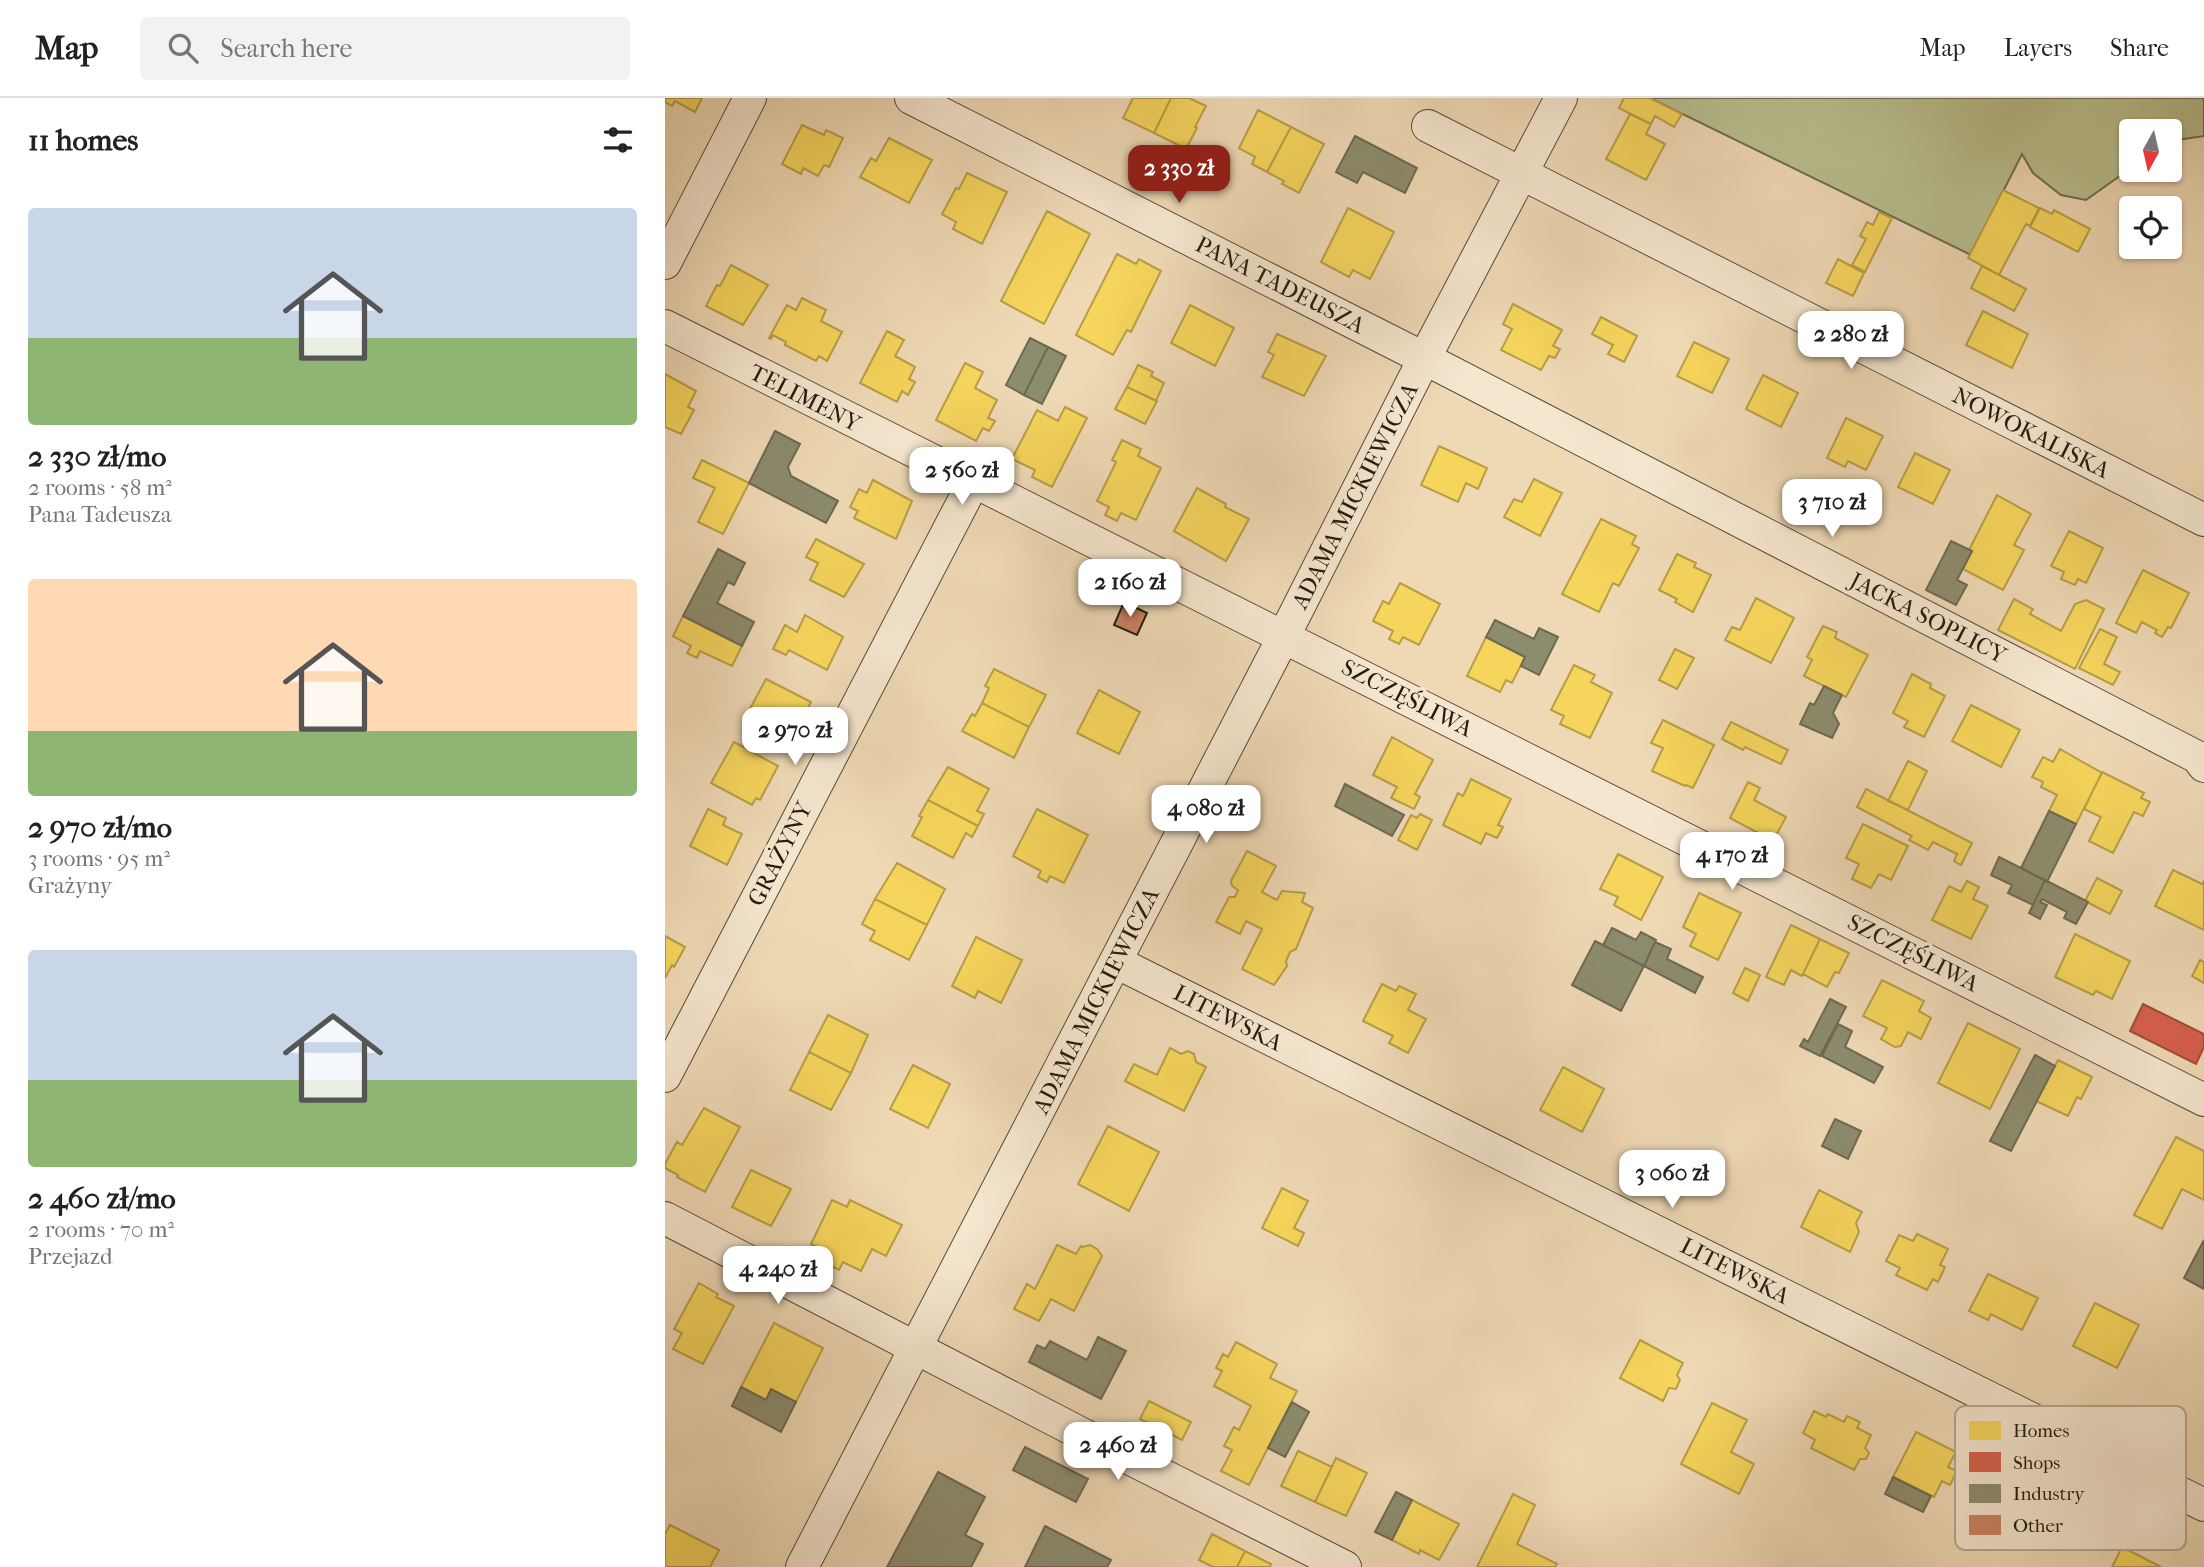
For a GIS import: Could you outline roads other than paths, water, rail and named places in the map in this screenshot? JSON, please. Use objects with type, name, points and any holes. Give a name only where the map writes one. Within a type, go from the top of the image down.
[{"type":"street","points":[[665,263],[750,98]]},
{"type":"street","name":"PANA TADEUSZA","points":[[911,98],[1424,359]]},
{"type":"street","name":"ADAMA MICKIEWICZA","points":[[802,1567],[1561,98]]},
{"type":"street","name":"NOWOKALISKA","points":[[1428,126],[2204,520]]},
{"type":"street","name":"TELIMENY","points":[[665,326],[972,483],[1284,636]]},
{"type":"street","name":"JACKA SOPLICY","points":[[1424,359],[2197,757],[2204,766]]},
{"type":"street","name":"GRAŻYNY","points":[[665,1076],[972,483]]},
{"type":"street","name":"SZCZĘŚLIWA","points":[[1284,636],[2204,1100]]},
{"type":"street","name":"LITEWSKA","points":[[1116,962],[2006,1406]]},
{"type":"street","points":[[665,1218],[1345,1567]]},
{"type":"street","name":"LITEWSKA","points":[[2186,1496],[2204,1505]]}]
